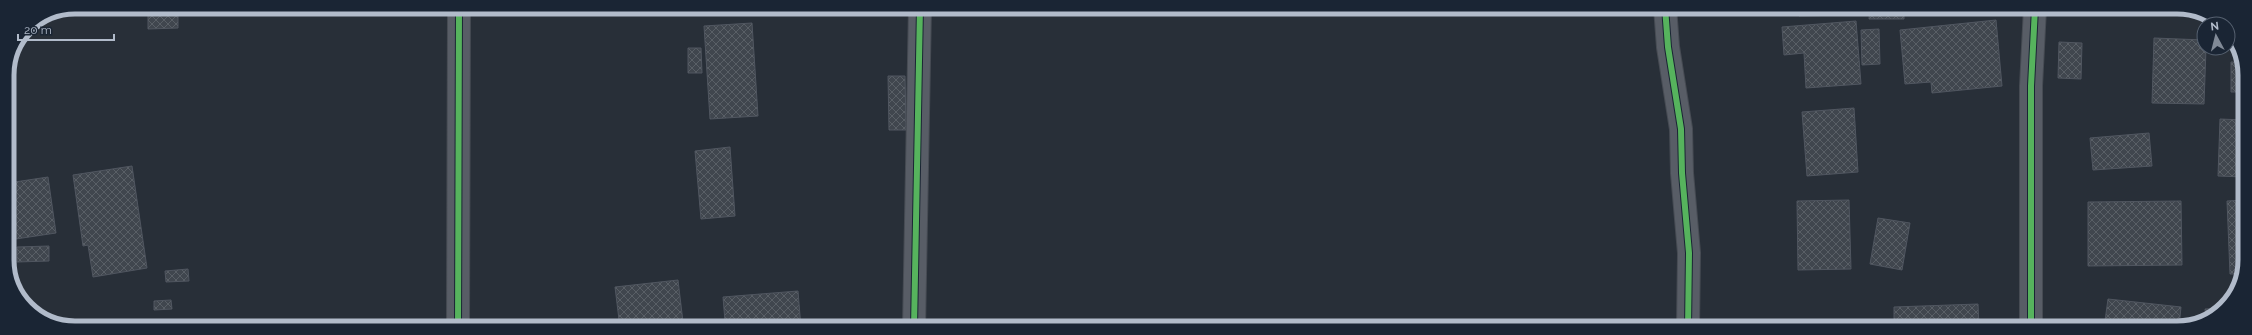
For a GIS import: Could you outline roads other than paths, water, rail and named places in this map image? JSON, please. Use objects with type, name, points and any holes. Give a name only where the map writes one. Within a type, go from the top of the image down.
[{"type":"street","points":[[458,321],[459,14]]},
{"type":"street","points":[[914,321],[920,14]]},
{"type":"street","points":[[1666,14],[1668,47],[1681,130],[1682,174],[1689,253],[1688,321]]},
{"type":"street","points":[[2031,321],[2031,86],[2035,14]]}]
